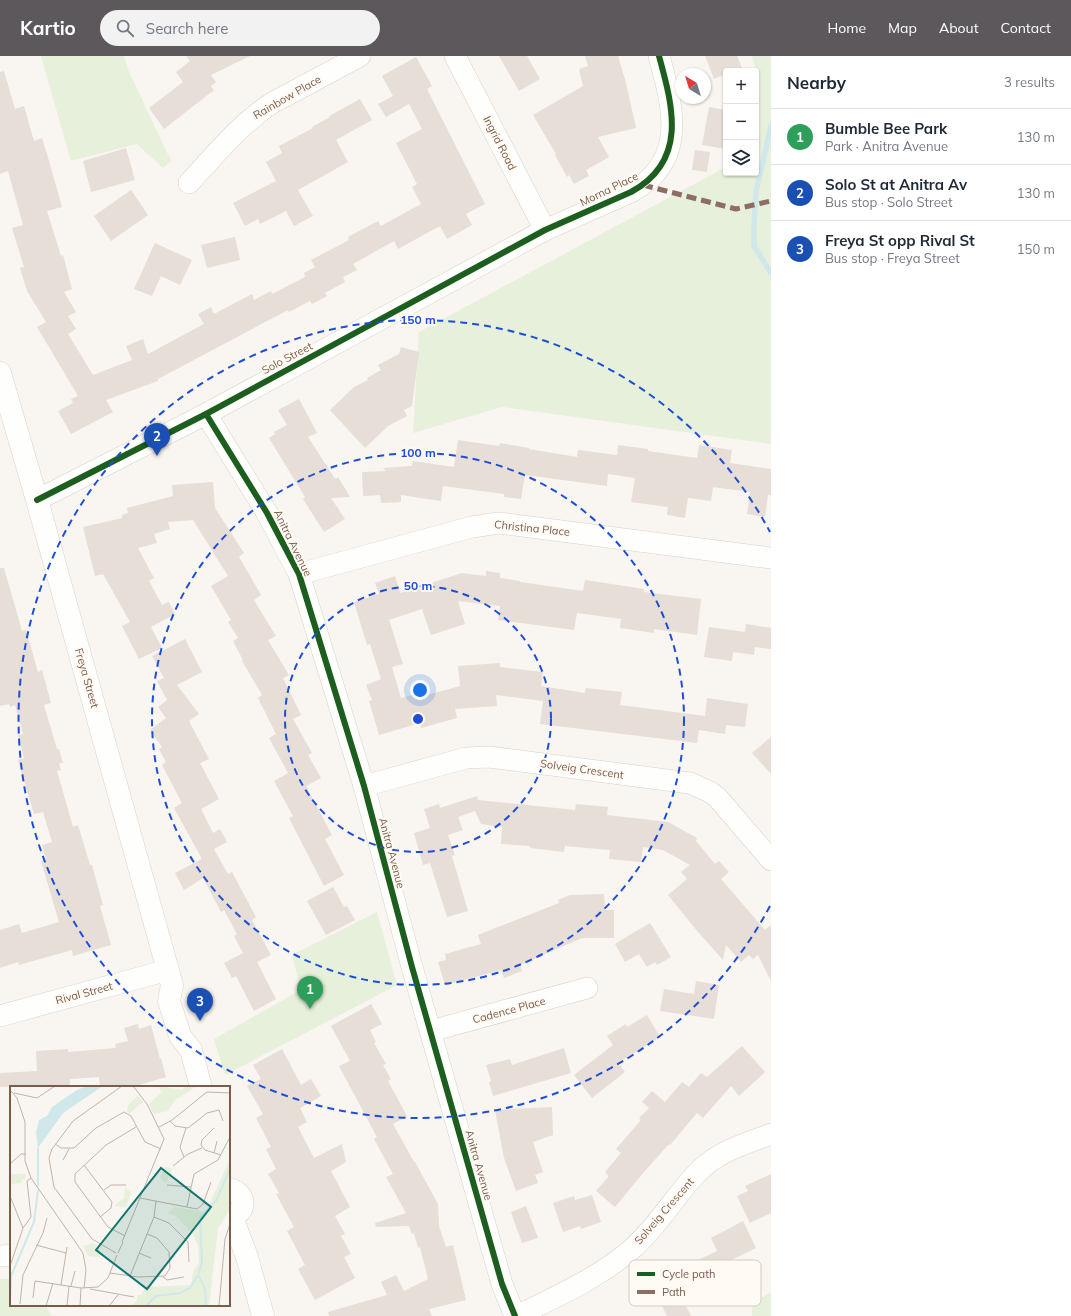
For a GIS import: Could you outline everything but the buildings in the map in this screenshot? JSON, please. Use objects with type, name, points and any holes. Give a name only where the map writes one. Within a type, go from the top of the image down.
[{"type":"street","name":"Rainbow Place","points":[[189,183],[247,121],[258,112],[360,56]]},
{"type":"street","name":"Ingrid Road","points":[[455,56],[545,230]]},
{"type":"street","name":"Morna Place","points":[[545,230],[643,186],[662,164],[669,151],[672,138],[672,107],[659,56]]},
{"type":"street","name":"Solo Street","points":[[37,500],[206,414],[545,230]]},
{"type":"street","name":"Freya Street","points":[[0,373],[37,500],[170,978],[184,996],[194,1031],[191,1050],[201,1086]]},
{"type":"street","name":"Anitra Avenue","points":[[206,414],[267,513],[299,574],[364,786],[502,1284],[516,1316]]},
{"type":"street","name":"Christina Place","points":[[299,574],[472,527],[499,523],[771,558]]},
{"type":"street","name":"Solveig Crescent","points":[[364,786],[466,758],[476,757],[489,757],[690,784],[710,792],[717,797],[771,860]]},
{"type":"street","name":"Rival Street","points":[[0,1016],[170,978]]},
{"type":"street","name":"Cadence Place","points":[[431,1031],[587,988]]},
{"type":"street","name":"Solveig Crescent","points":[[516,1316],[604,1271],[633,1248],[699,1172],[710,1162],[733,1148],[771,1134]]},
{"type":"street","points":[[230,1189],[238,1193],[242,1201],[238,1214],[230,1217],[247,1257],[263,1316]]},
{"type":"street","points":[[0,1256],[10,1255]]},
{"type":"green space","points":[[41,56],[124,56],[129,72],[171,161],[163,168],[137,144],[71,161]]},
{"type":"green space","points":[[752,56],[771,56],[771,444],[502,407],[413,433],[419,332],[723,169],[723,176],[759,176],[759,68],[755,68]]},
{"type":"green space","points":[[377,912],[397,985],[225,1075],[214,1039],[301,990],[292,955]]},
{"type":"green space","points":[[0,1279],[10,1279],[10,1306],[46,1306],[52,1316],[0,1316]]},
{"type":"green space","points":[[771,1292],[771,1316],[752,1316],[752,1306],[761,1306],[761,1298]]},
{"type":"waterway","points":[[771,126],[756,192],[754,225],[754,246],[771,273]]},
{"type":"marked path","points":[[643,185],[736,209],[771,201]]},
{"type":"cycle path","points":[[37,500],[206,414],[545,230],[631,192],[649,179],[661,165],[669,149],[672,132],[669,94],[659,56]]},
{"type":"cycle path","points":[[206,414],[267,513],[299,574],[364,786],[412,967],[502,1284],[515,1316]]},
{"type":"place","name":"Solo St at Anitra Av","points":[[157,456]]},
{"type":"place","name":"Bumble Bee Park","points":[[310,1009]]},
{"type":"place","name":"Freya St opp Rival St","points":[[200,1021]]}]
